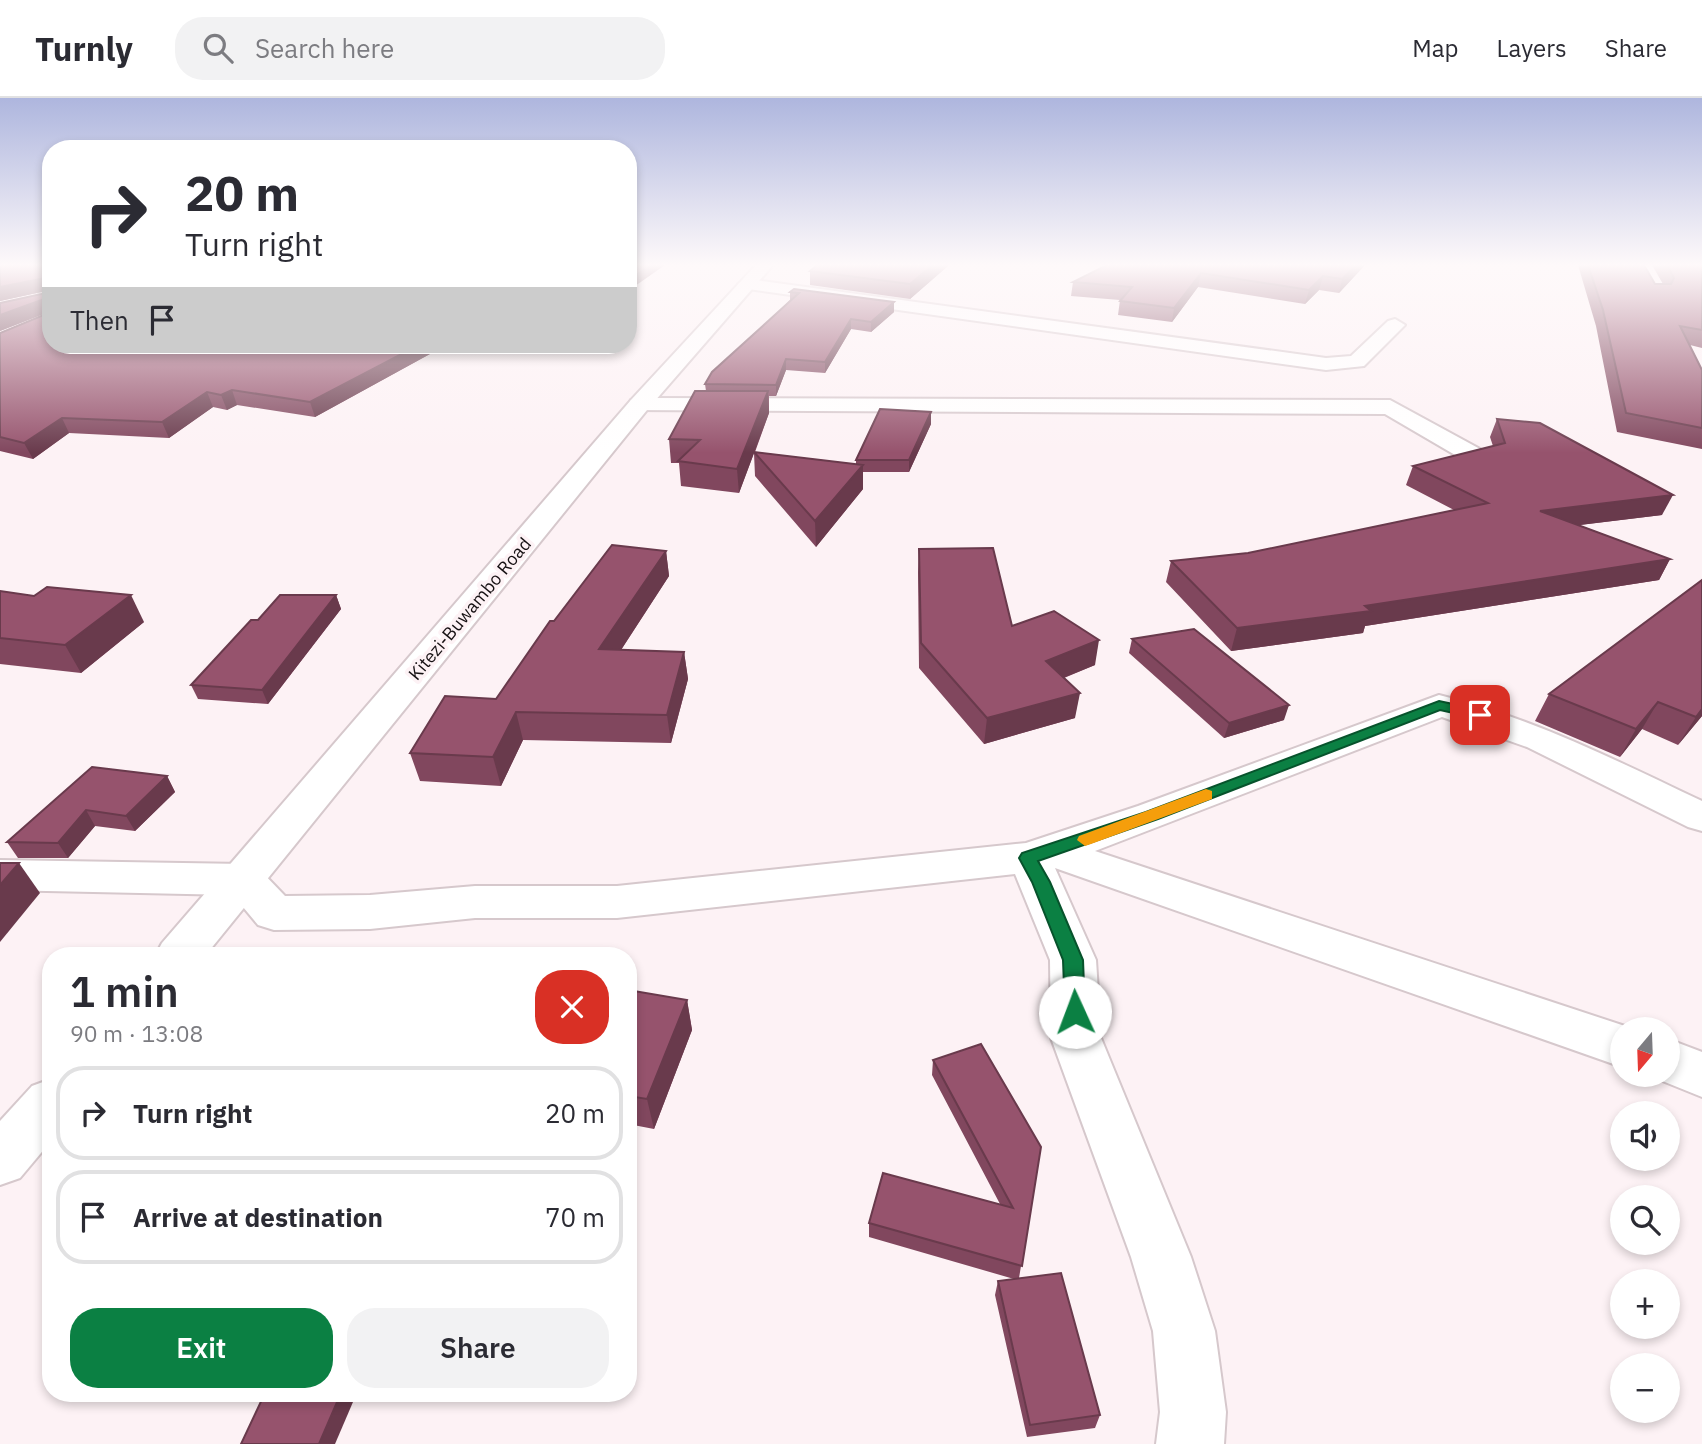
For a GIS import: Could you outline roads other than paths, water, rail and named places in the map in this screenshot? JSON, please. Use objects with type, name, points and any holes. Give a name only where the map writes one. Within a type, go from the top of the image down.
[{"type":"street","name":"Kitezi-Buwambo Road","points":[[186,947],[639,405],[708,328]]},
{"type":"street","points":[[1094,328],[1326,364],[1357,362],[1392,328]]},
{"type":"street","points":[[639,405],[1390,407],[1471,454]]},
{"type":"street","points":[[0,875],[244,880],[274,913],[311,914],[475,902],[617,902],[1041,855],[1439,706],[1480,715],[1514,728],[1702,817]]},
{"type":"street","points":[[1041,855],[1127,879],[1610,1042]]},
{"type":"street","points":[[1041,855],[1041,882],[1073,960],[1076,1038],[1161,1257],[1184,1331],[1193,1412],[1190,1444]]},
{"type":"street","points":[[1680,1066],[1702,1075]]},
{"type":"street","points":[[0,1160],[42,1112]]}]
